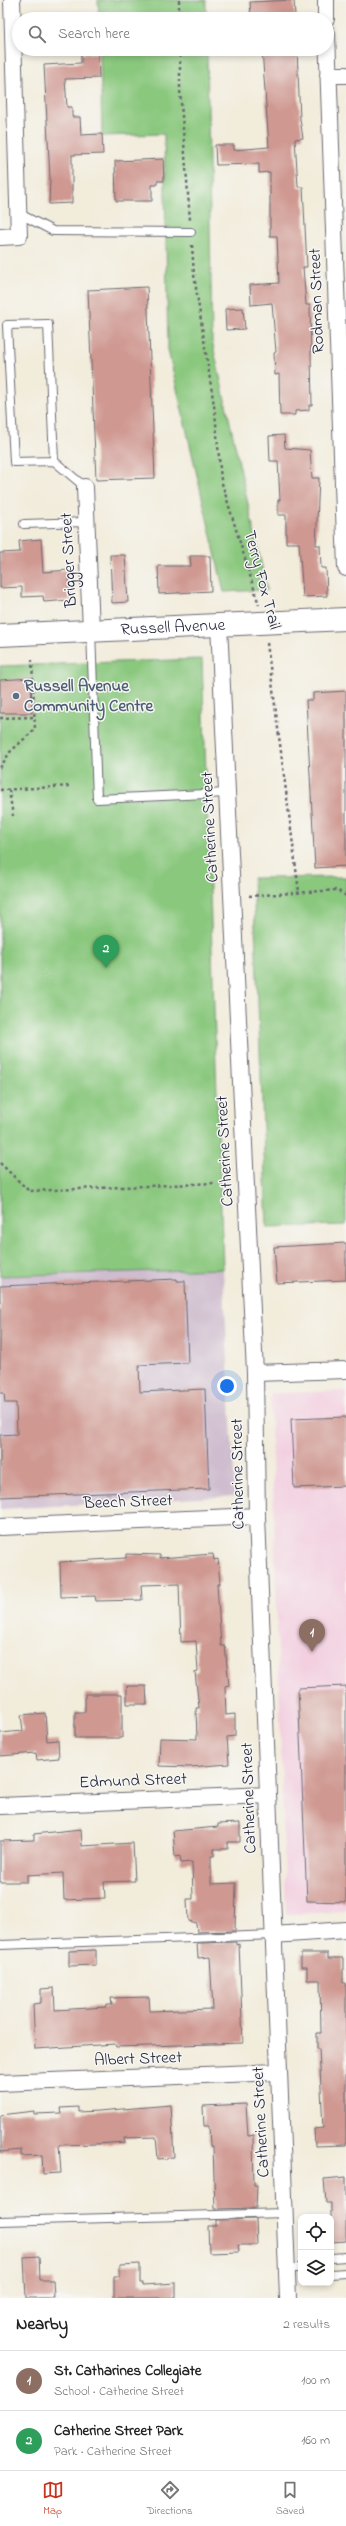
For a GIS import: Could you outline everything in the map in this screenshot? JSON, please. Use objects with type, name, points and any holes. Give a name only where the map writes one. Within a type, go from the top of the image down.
[{"type":"street","points":[[12,0],[12,12]]},
{"type":"street","points":[[326,0],[326,12]]},
{"type":"street","points":[[0,237],[19,236],[14,56]]},
{"type":"street","name":"Rodman Street","points":[[328,56],[342,324],[346,568]]},
{"type":"street","points":[[328,75],[346,74]]},
{"type":"street","name":"Brigger Street","points":[[85,487],[91,630]]},
{"type":"street","name":"Russell Avenue","points":[[0,635],[346,619]]},
{"type":"street","name":"Catherine Street","points":[[219,625],[255,1373],[257,1516],[277,2072],[284,2213],[294,2268],[288,2298]]},
{"type":"street","points":[[255,1373],[346,1370]]},
{"type":"street","name":"Beech Street","points":[[0,1527],[257,1516]]},
{"type":"street","name":"Edmund Street","points":[[0,1806],[268,1795]]},
{"type":"street","points":[[273,1935],[346,1930]]},
{"type":"street","name":"Albert Street","points":[[0,2083],[277,2072]]},
{"type":"lane","points":[[18,213],[53,231],[191,232]]},
{"type":"lane","points":[[54,461],[48,324],[7,325],[14,462],[54,461],[85,487]]},
{"type":"lane","points":[[24,524],[86,522]]},
{"type":"lane","points":[[91,630],[97,799],[228,794]]},
{"type":"lane","points":[[0,1945],[273,1935]]},
{"type":"lane","points":[[0,2221],[284,2213]]},
{"type":"lane","points":[[334,2258],[346,2257]]},
{"type":"lane","points":[[334,2274],[346,2273]]},
{"type":"path","points":[[179,0],[179,12]]},
{"type":"path","name":"Terry Fox Trail","points":[[180,56],[180,90],[194,275],[215,412],[221,480],[264,623],[299,892]]},
{"type":"path","points":[[0,768],[10,752],[35,729],[32,660]]},
{"type":"path","points":[[0,718],[34,717]]},
{"type":"path","points":[[0,790],[71,786]]},
{"type":"path","points":[[9,790],[13,816]]},
{"type":"path","points":[[232,897],[337,890],[346,896]]},
{"type":"path","points":[[0,1163],[29,1191],[216,1184]]},
{"type":"shaded area","points":[[223,1269],[235,1496],[0,1509],[0,1276]]},
{"type":"shaded area","points":[[346,1391],[346,1911],[286,1915],[270,1393]]},
{"type":"green space","points":[[98,0],[206,0],[206,12],[99,12]]},
{"type":"green space","points":[[100,56],[207,56],[212,341],[267,590],[224,592],[168,350],[164,134],[102,136]]},
{"type":"green space","points":[[202,659],[223,1269],[0,1276],[0,666]]},
{"type":"green space","points":[[346,877],[346,1225],[267,1227],[253,878]]},
{"type":"building","points":[[294,0],[295,12],[251,12],[250,2]]},
{"type":"building","points":[[81,56],[98,56],[99,78],[65,79],[67,107],[72,107],[72,117],[80,117],[81,135],[102,134],[103,154],[72,155],[72,203],[49,204],[50,178],[44,65],[81,63]]},
{"type":"building","points":[[262,56],[297,56],[300,119],[303,138],[295,139],[298,187],[303,187],[307,267],[303,267],[306,305],[310,305],[312,405],[309,405],[309,410],[295,411],[295,415],[280,415],[279,374],[275,375],[274,353],[276,352],[272,303],[251,305],[250,285],[279,283],[277,236],[270,236],[270,172],[259,173],[259,164],[216,165],[215,145],[234,145],[234,150],[269,147]]},
{"type":"building","points":[[163,159],[164,181],[157,181],[157,185],[152,185],[152,201],[116,201],[115,161]]},
{"type":"building","points":[[147,287],[155,478],[96,480],[88,290]]},
{"type":"building","points":[[243,308],[245,329],[226,330],[225,309]]},
{"type":"building","points":[[284,435],[285,448],[310,450],[312,478],[319,478],[316,545],[320,545],[321,568],[326,568],[327,596],[303,597],[299,543],[286,543],[286,515],[278,515],[278,500],[280,500],[278,461],[270,461],[269,436]]},
{"type":"building","points":[[41,539],[43,572],[69,570],[70,600],[44,602],[43,596],[22,597],[22,587],[0,588],[0,553],[20,552],[19,541]]},
{"type":"building","points":[[110,555],[125,555],[128,602],[112,603]]},
{"type":"building","points":[[190,556],[210,556],[211,591],[159,594],[158,566],[191,566]]},
{"type":"building","name":"Russell Avenue Community Centre","points":[[31,678],[32,713],[0,713],[0,680]]},
{"type":"building","points":[[346,691],[346,866],[315,868],[306,700],[313,700],[313,693]]},
{"type":"building","points":[[346,1243],[346,1280],[277,1283],[274,1247]]},
{"type":"building","points":[[177,1279],[177,1281],[185,1281],[188,1363],[139,1365],[140,1392],[205,1389],[209,1489],[0,1497],[0,1435],[17,1434],[16,1403],[5,1403],[4,1393],[0,1393],[0,1286]]},
{"type":"building","points":[[346,1417],[346,1486],[294,1488],[291,1419]]},
{"type":"building","points":[[126,1554],[160,1555],[160,1558],[213,1554],[214,1560],[218,1559],[220,1584],[217,1584],[221,1646],[225,1646],[229,1685],[225,1686],[226,1715],[235,1714],[235,1736],[227,1737],[229,1764],[190,1767],[159,1766],[160,1738],[197,1739],[196,1708],[199,1708],[195,1672],[198,1671],[196,1641],[181,1642],[179,1584],[141,1585],[142,1600],[96,1601],[95,1596],[61,1597],[60,1562],[126,1558]]},
{"type":"building","points":[[127,1686],[146,1686],[147,1704],[127,1704]]},
{"type":"building","points":[[346,1686],[346,1902],[307,1901],[298,1688]]},
{"type":"building","points":[[85,1694],[122,1694],[122,1738],[75,1738],[75,1712],[85,1712]]},
{"type":"building","points":[[45,1713],[47,1741],[58,1740],[59,1758],[37,1760],[36,1753],[0,1756],[0,1733],[23,1731],[21,1715]]},
{"type":"building","points":[[240,1823],[240,1842],[228,1842],[228,1849],[214,1849],[214,1856],[211,1856],[211,1884],[236,1883],[235,1931],[197,1932],[196,1923],[188,1921],[187,1899],[193,1899],[192,1862],[181,1863],[180,1856],[175,1857],[173,1831],[218,1827],[218,1824]]},
{"type":"building","points":[[81,1829],[82,1846],[133,1843],[135,1881],[104,1882],[105,1898],[64,1900],[63,1873],[27,1875],[27,1882],[0,1882],[0,1841],[34,1840],[34,1834]]},
{"type":"building","points":[[236,1942],[236,1945],[239,1944],[243,2043],[116,2047],[115,2044],[35,2049],[33,2004],[41,2003],[41,1989],[54,1988],[55,2010],[107,2007],[107,2005],[112,2005],[111,1998],[149,1997],[150,2011],[213,2009],[210,1957],[198,1958],[197,1943]]},
{"type":"building","points":[[96,1950],[96,1965],[69,1966],[69,1951]]},
{"type":"building","points":[[301,1953],[328,1953],[328,1958],[343,1958],[343,1983],[346,1983],[346,2145],[315,2146],[314,2129],[323,2128],[319,2049],[317,2049],[317,2033],[321,2033],[320,1980],[307,1980],[307,1967],[301,1967]]},
{"type":"building","points":[[246,2104],[248,2136],[253,2135],[254,2185],[257,2185],[256,2208],[215,2209],[213,2146],[210,2146],[209,2126],[204,2126],[203,2106]]},
{"type":"building","points":[[171,2105],[174,2158],[158,2159],[156,2137],[124,2138],[125,2142],[59,2145],[61,2173],[43,2174],[42,2155],[21,2156],[21,2150],[0,2152],[0,2115],[34,2111],[34,2114],[62,2113],[61,2108],[78,2107],[78,2112]]},
{"type":"building","points":[[346,2177],[346,2241],[334,2242],[334,2214],[331,2214],[331,2203],[326,2203],[324,2179]]},
{"type":"building","points":[[256,2219],[257,2245],[238,2245],[239,2252],[209,2253],[208,2226],[216,2226],[216,2220]]},
{"type":"building","points":[[39,2256],[40,2280],[53,2280],[54,2298],[26,2298],[24,2257]]},
{"type":"building","points":[[140,2264],[140,2283],[143,2283],[143,2285],[176,2283],[176,2298],[114,2298],[114,2276],[120,2276],[120,2265]]},
{"type":"place","name":"Russell Avenue Community Centre","points":[[16,696]]},
{"type":"place","name":"Catherine Street Park","points":[[106,968]]},
{"type":"place","name":"St. Catharines Collegiate","points":[[312,1652]]}]
